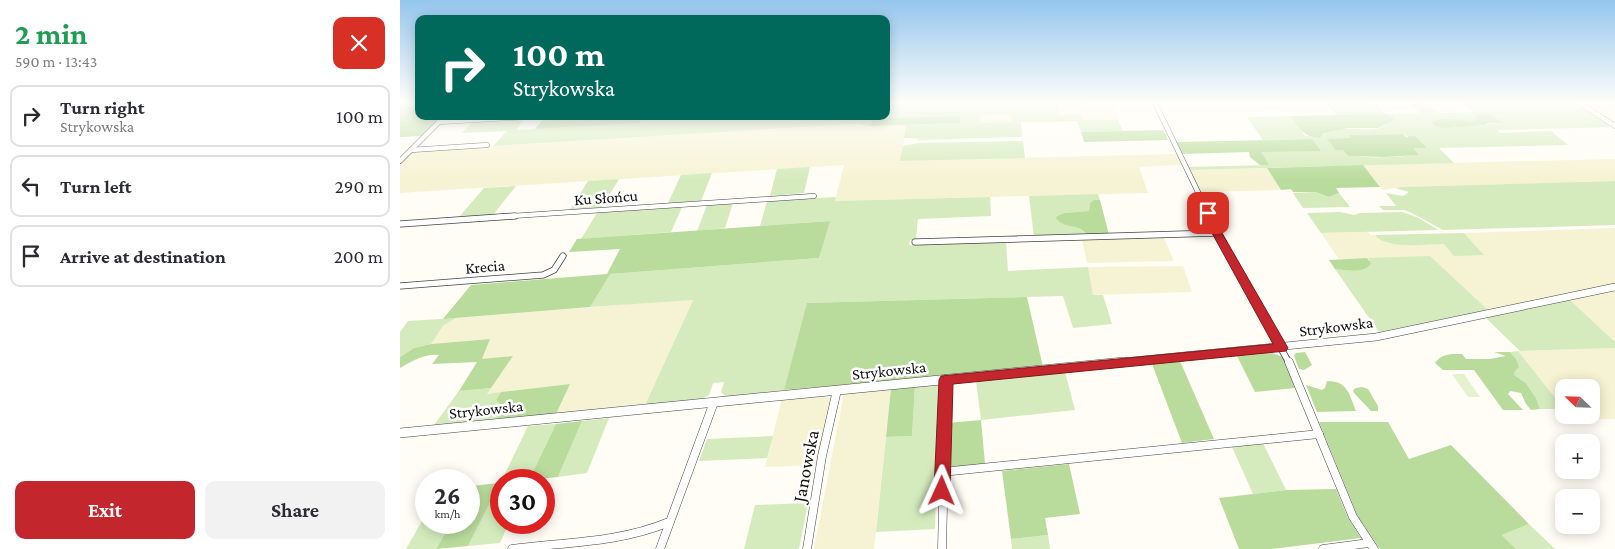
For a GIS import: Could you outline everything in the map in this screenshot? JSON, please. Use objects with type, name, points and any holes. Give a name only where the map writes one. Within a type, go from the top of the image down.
[{"type":"street","points":[[400,161],[432,129]]},
{"type":"street","points":[[1167,129],[1217,233],[1294,372],[1353,517],[1372,546],[1323,549]]},
{"type":"street","points":[[411,150],[487,145]]},
{"type":"street","name":"Ku Słońcu","points":[[400,224],[814,196]]},
{"type":"street","points":[[915,242],[1217,233]]},
{"type":"street","name":"Krecia","points":[[400,286],[543,274],[554,270],[564,256]]},
{"type":"street","name":"Strykowska","points":[[400,433],[1282,348],[1376,336],[1615,287]]},
{"type":"street","points":[[942,549],[942,472],[946,380]]},
{"type":"street","name":"Janowska","points":[[807,549],[822,456],[838,390]]},
{"type":"street","points":[[660,549],[714,402]]},
{"type":"street","points":[[942,472],[1319,434]]},
{"type":"street","points":[[512,549],[616,538],[645,532],[669,522]]},
{"type":"shaded area","points":[[779,129],[905,129],[901,161],[1177,154],[1182,165],[1139,167],[1148,193],[835,201],[844,165],[400,193],[400,164],[413,151]]},
{"type":"shaded area","points":[[1615,159],[1615,181],[1402,187],[1383,190],[1363,165]]},
{"type":"shaded area","points":[[1267,168],[1281,190],[1200,192],[1189,170]]},
{"type":"shaded area","points":[[1615,228],[1615,284],[1488,310],[1430,257],[1339,259],[1321,233],[1368,232],[1370,235],[1375,235],[1386,243],[1444,244],[1483,254],[1464,233]]},
{"type":"shaded area","points":[[1164,238],[1174,261],[1087,263],[1082,240]]},
{"type":"shaded area","points":[[1183,266],[1192,292],[1093,295],[1088,267]]},
{"type":"shaded area","points":[[1615,291],[1615,342],[1570,300]]},
{"type":"shaded area","points":[[693,299],[645,405],[556,414],[569,384],[486,394],[512,357],[482,359],[490,339],[431,344],[443,326],[456,318]]},
{"type":"shaded area","points":[[1615,348],[1615,419],[1600,419],[1600,379],[1555,379],[1555,398],[1518,351]]},
{"type":"shaded area","points":[[891,388],[874,549],[814,549],[844,393]]},
{"type":"shaded area","points":[[824,395],[830,399],[816,465],[765,467],[782,398]]},
{"type":"green space","points":[[400,129],[429,129],[422,136],[400,137]]},
{"type":"green space","points":[[466,129],[517,129],[516,130],[778,129],[493,146],[507,131],[462,133]]},
{"type":"green space","points":[[905,129],[1021,129],[1022,137],[919,140],[904,138]]},
{"type":"green space","points":[[1080,129],[1122,129],[1123,131],[1081,132]]},
{"type":"green space","points":[[1255,129],[1299,129],[1305,136],[1321,137],[1333,130],[1551,129],[1497,130],[1500,133],[1551,131],[1568,145],[1439,148],[1454,163],[1189,170],[1188,167],[1268,165],[1260,152],[1312,139],[1263,140]],"holes":[[[1403,134],[1427,148],[1412,148],[1418,155],[1378,157],[1356,156],[1347,154],[1342,150],[1352,138],[1350,135]]]},
{"type":"green space","points":[[1300,129],[1345,129],[1324,133],[1321,137],[1311,136]]},
{"type":"green space","points":[[1163,130],[1168,140],[1084,142],[1081,132]]},
{"type":"green space","points":[[1403,134],[1406,137],[1415,136],[1427,148],[1413,148],[1419,155],[1385,157],[1349,156],[1342,150],[1336,150],[1327,139],[1351,138],[1349,135]]},
{"type":"green space","points":[[1312,139],[1321,151],[1261,152],[1269,165],[1260,165],[1250,157],[1249,152],[1181,154],[1175,142]]},
{"type":"green space","points":[[1023,141],[1025,158],[900,161],[903,146],[918,143]]},
{"type":"green space","points":[[1363,165],[1380,187],[1336,188],[1339,193],[1329,197],[1316,192],[1293,192],[1291,189],[1281,190],[1267,168]]},
{"type":"green space","points":[[810,167],[804,193],[770,196],[777,169]]},
{"type":"green space","points":[[712,173],[701,201],[668,203],[681,175]]},
{"type":"green space","points":[[619,179],[602,207],[570,210],[588,181]]},
{"type":"green space","points":[[1615,181],[1615,225],[1443,230],[1410,212],[1404,210],[1383,210],[1379,206],[1396,206],[1386,193],[1403,196],[1409,192],[1395,188],[1402,187]]},
{"type":"green space","points":[[516,186],[493,215],[459,217],[484,188]]},
{"type":"green space","points":[[1316,192],[1329,197],[1339,193],[1350,207],[1303,208],[1293,193]]},
{"type":"green space","points":[[1098,194],[1100,200],[1094,200],[1090,203],[1089,211],[1064,213],[1057,216],[1087,235],[1034,237],[1029,196]]},
{"type":"green space","points":[[836,197],[835,201],[990,197],[991,216],[918,219],[916,238],[919,240],[910,240],[909,245],[1006,242],[1008,271],[1088,267],[1093,295],[1103,295],[1112,324],[1073,328],[1063,296],[808,303],[784,390],[727,397],[721,392],[724,382],[713,383],[709,395],[702,399],[645,405],[693,300],[590,307],[609,274],[819,258],[829,221],[760,226],[767,201]]},
{"type":"green space","points":[[1094,200],[1100,200],[1109,235],[1087,235],[1080,229],[1059,222],[1056,218],[1064,213],[1089,211],[1090,203]]},
{"type":"green space","points":[[733,203],[725,228],[697,231],[707,205]]},
{"type":"green space","points":[[682,207],[671,232],[581,239],[597,213]]},
{"type":"green space","points":[[1340,212],[1354,215],[1360,213],[1402,212],[1419,218],[1438,230],[1321,233],[1307,213]]},
{"type":"green space","points":[[830,221],[819,258],[610,274],[590,307],[443,319],[471,285],[607,274],[620,249],[569,252],[577,239]]},
{"type":"green space","points":[[1464,233],[1484,255],[1454,256],[1444,244],[1388,243],[1380,240],[1375,235]]},
{"type":"green space","points":[[1430,256],[1488,310],[1379,332],[1335,269],[1353,270],[1370,260],[1367,258]]},
{"type":"green space","points":[[1367,258],[1371,263],[1360,270],[1335,269],[1329,260]]},
{"type":"green space","points":[[1027,297],[1043,367],[784,390],[807,303]]},
{"type":"green space","points":[[1570,300],[1615,342],[1615,348],[1520,351],[1486,318]]},
{"type":"green space","points":[[456,318],[443,326],[431,344],[414,348],[400,357],[400,332],[408,321]]},
{"type":"green space","points":[[490,339],[482,359],[513,356],[491,388],[459,391],[477,362],[432,364],[439,355],[429,355],[400,368],[400,357],[414,348],[431,344]]},
{"type":"green space","points":[[1518,351],[1555,398],[1555,409],[1540,409],[1536,398],[1526,383],[1514,375],[1516,361],[1510,352]]},
{"type":"green space","points":[[1305,352],[1312,365],[1304,370],[1299,369],[1294,356],[1296,353]]},
{"type":"green space","points":[[1494,352],[1510,352],[1516,359],[1519,367],[1514,375],[1526,383],[1536,398],[1540,409],[1531,410],[1521,393],[1510,391],[1508,394],[1523,410],[1503,410],[1474,370],[1443,370],[1435,363],[1441,357],[1450,354],[1462,354],[1466,359],[1490,359],[1506,356]]},
{"type":"green space","points":[[1272,353],[1283,357],[1295,388],[1255,392],[1237,356]]},
{"type":"green space","points":[[1180,361],[1214,439],[1182,443],[1152,364]]},
{"type":"green space","points":[[1065,372],[1075,410],[981,420],[976,381]]},
{"type":"green space","points":[[1452,374],[1464,374],[1480,397],[1468,397]]},
{"type":"green space","points":[[1327,381],[1344,386],[1356,411],[1317,412],[1306,385],[1322,390],[1325,388]]},
{"type":"green space","points":[[570,384],[556,414],[497,419],[502,406],[496,400],[501,392]]},
{"type":"green space","points":[[939,384],[935,529],[876,532],[886,437],[912,436],[915,386]]},
{"type":"green space","points":[[915,386],[912,436],[886,437],[891,388]]},
{"type":"green space","points":[[1362,387],[1368,389],[1378,406],[1378,411],[1371,411],[1354,393],[1353,390]]},
{"type":"green space","points":[[491,388],[487,394],[501,392],[496,400],[502,406],[497,419],[434,425],[459,391]]},
{"type":"green space","points":[[609,418],[587,473],[558,477],[582,421]]},
{"type":"green space","points":[[981,420],[985,464],[953,467],[948,463],[948,423]]},
{"type":"green space","points":[[582,421],[558,477],[555,477],[555,469],[534,469],[556,424]]},
{"type":"green space","points":[[1319,422],[1388,422],[1409,459],[1451,445],[1529,524],[1502,535],[1516,549],[1380,549],[1358,517]]},
{"type":"green space","points":[[556,424],[534,469],[507,469],[528,426]]},
{"type":"green space","points":[[773,436],[767,458],[699,461],[707,439]]},
{"type":"green space","points":[[1263,443],[1286,490],[1253,494],[1232,447]]},
{"type":"green space","points":[[1069,464],[1080,514],[1045,518],[1048,535],[1011,539],[1002,471]]},
{"type":"green space","points":[[490,484],[490,503],[480,522],[480,485]]},
{"type":"green space","points":[[1336,489],[1348,518],[1361,538],[1272,549],[1239,549],[1219,498],[1286,490]]},
{"type":"green space","points":[[490,503],[490,534],[504,534],[500,543],[468,546],[474,534],[480,534],[480,522]]},
{"type":"green space","points":[[808,503],[799,549],[744,549],[755,505]]},
{"type":"green space","points":[[1529,524],[1555,549],[1516,549],[1502,535]]},
{"type":"green space","points":[[415,533],[445,534],[436,549],[406,549]]},
{"type":"green space","points":[[445,534],[474,534],[468,546],[436,549]]},
{"type":"green space","points":[[1048,535],[1050,549],[1012,549],[1011,539]]},
{"type":"route","points":[[942,491],[946,380],[1282,348],[1217,233],[1208,213]]}]
